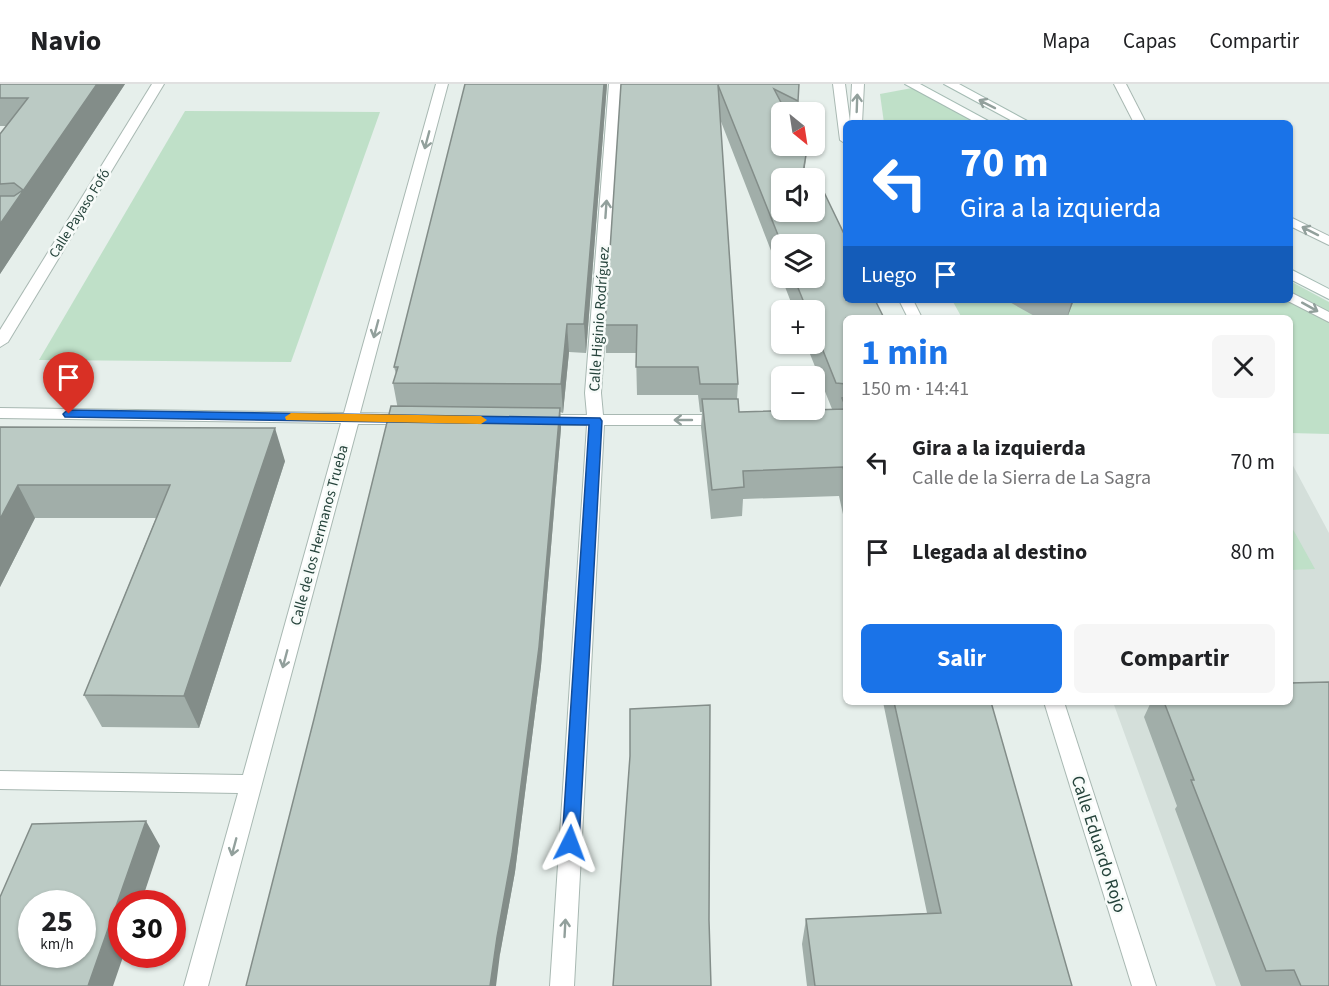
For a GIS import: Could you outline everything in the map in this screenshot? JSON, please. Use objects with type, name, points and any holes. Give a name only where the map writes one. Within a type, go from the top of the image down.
[{"type":"street","name":"Calle Payaso Fofó","points":[[0,342],[158,84]]},
{"type":"street","name":"Calle de los Hermanos Trueba","points":[[196,986],[442,84]]},
{"type":"street","name":"Calle Higinio Rodríguez","points":[[562,986],[596,421],[593,393],[615,84]]},
{"type":"street","points":[[839,84],[844,120]]},
{"type":"street","points":[[856,120],[858,84]]},
{"type":"street","points":[[911,84],[980,120]]},
{"type":"street","points":[[950,84],[1019,120]]},
{"type":"street","points":[[1120,84],[1138,120]]},
{"type":"street","points":[[1293,223],[1329,241]]},
{"type":"street","points":[[1293,264],[1329,283]]},
{"type":"street","points":[[1293,275],[1329,295]]},
{"type":"street","points":[[1293,298],[1329,318]]},
{"type":"street","points":[[0,414],[432,420]]},
{"type":"street","points":[[524,420],[739,420]]},
{"type":"street","name":"Calle Eduardo Rojo","points":[[1055,705],[1144,986]]},
{"type":"street","points":[[0,780],[251,784]]},
{"type":"shaded area","points":[[1293,466],[1329,533],[1329,986],[1216,986],[1114,705],[1293,705]]},
{"type":"green space","points":[[912,88],[975,120],[884,120],[880,94]]},
{"type":"green space","points":[[185,111],[380,112],[291,362],[39,360]]},
{"type":"green space","points":[[1293,283],[1329,302],[1329,434],[1293,433],[1293,315],[960,315],[954,303],[1293,303]]},
{"type":"green space","points":[[1293,529],[1315,569],[1293,570]]},
{"type":"building","points":[[0,84],[97,84],[0,224],[0,196],[14,196],[23,190],[14,183],[0,184],[0,134],[28,98],[0,98]]},
{"type":"building","points":[[465,84],[604,84],[584,324],[567,324],[561,384],[393,383],[398,367],[394,367]]},
{"type":"building","points":[[621,84],[799,84],[798,101],[774,89],[781,102],[771,102],[771,156],[806,156],[804,168],[771,168],[771,218],[718,85],[738,384],[700,384],[698,367],[636,367],[637,325],[605,325]]},
{"type":"building","points":[[825,194],[843,232],[843,303],[876,303],[882,315],[843,315],[843,384],[836,383],[824,354],[825,300],[803,300],[798,288],[825,288],[825,234],[778,234],[773,222],[825,222]]},
{"type":"building","points":[[702,399],[738,399],[739,412],[771,411],[771,420],[825,420],[825,410],[843,409],[843,467],[743,471],[744,487],[712,490]]},
{"type":"building","points":[[391,406],[560,408],[539,647],[512,854],[490,986],[246,986],[314,719]]},
{"type":"building","points":[[0,427],[275,428],[184,696],[84,695],[170,485],[18,485],[0,519]]},
{"type":"building","points":[[1329,682],[1329,986],[1301,986],[1294,970],[1266,971],[1191,780],[1194,780],[1165,705],[1293,705],[1293,683]]},
{"type":"building","points":[[710,705],[711,986],[613,986],[630,756],[630,709]]},
{"type":"building","points":[[895,705],[992,705],[1072,986],[815,986],[806,919],[941,913]]},
{"type":"building","points":[[146,821],[122,890],[108,890],[108,929],[96,963],[96,890],[18,890],[18,968],[94,968],[88,986],[0,986],[0,897],[32,824]]},
{"type":"slow traffic","points":[[291,417],[481,420]]},
{"type":"route","points":[[69,414],[596,421],[570,843]]}]
